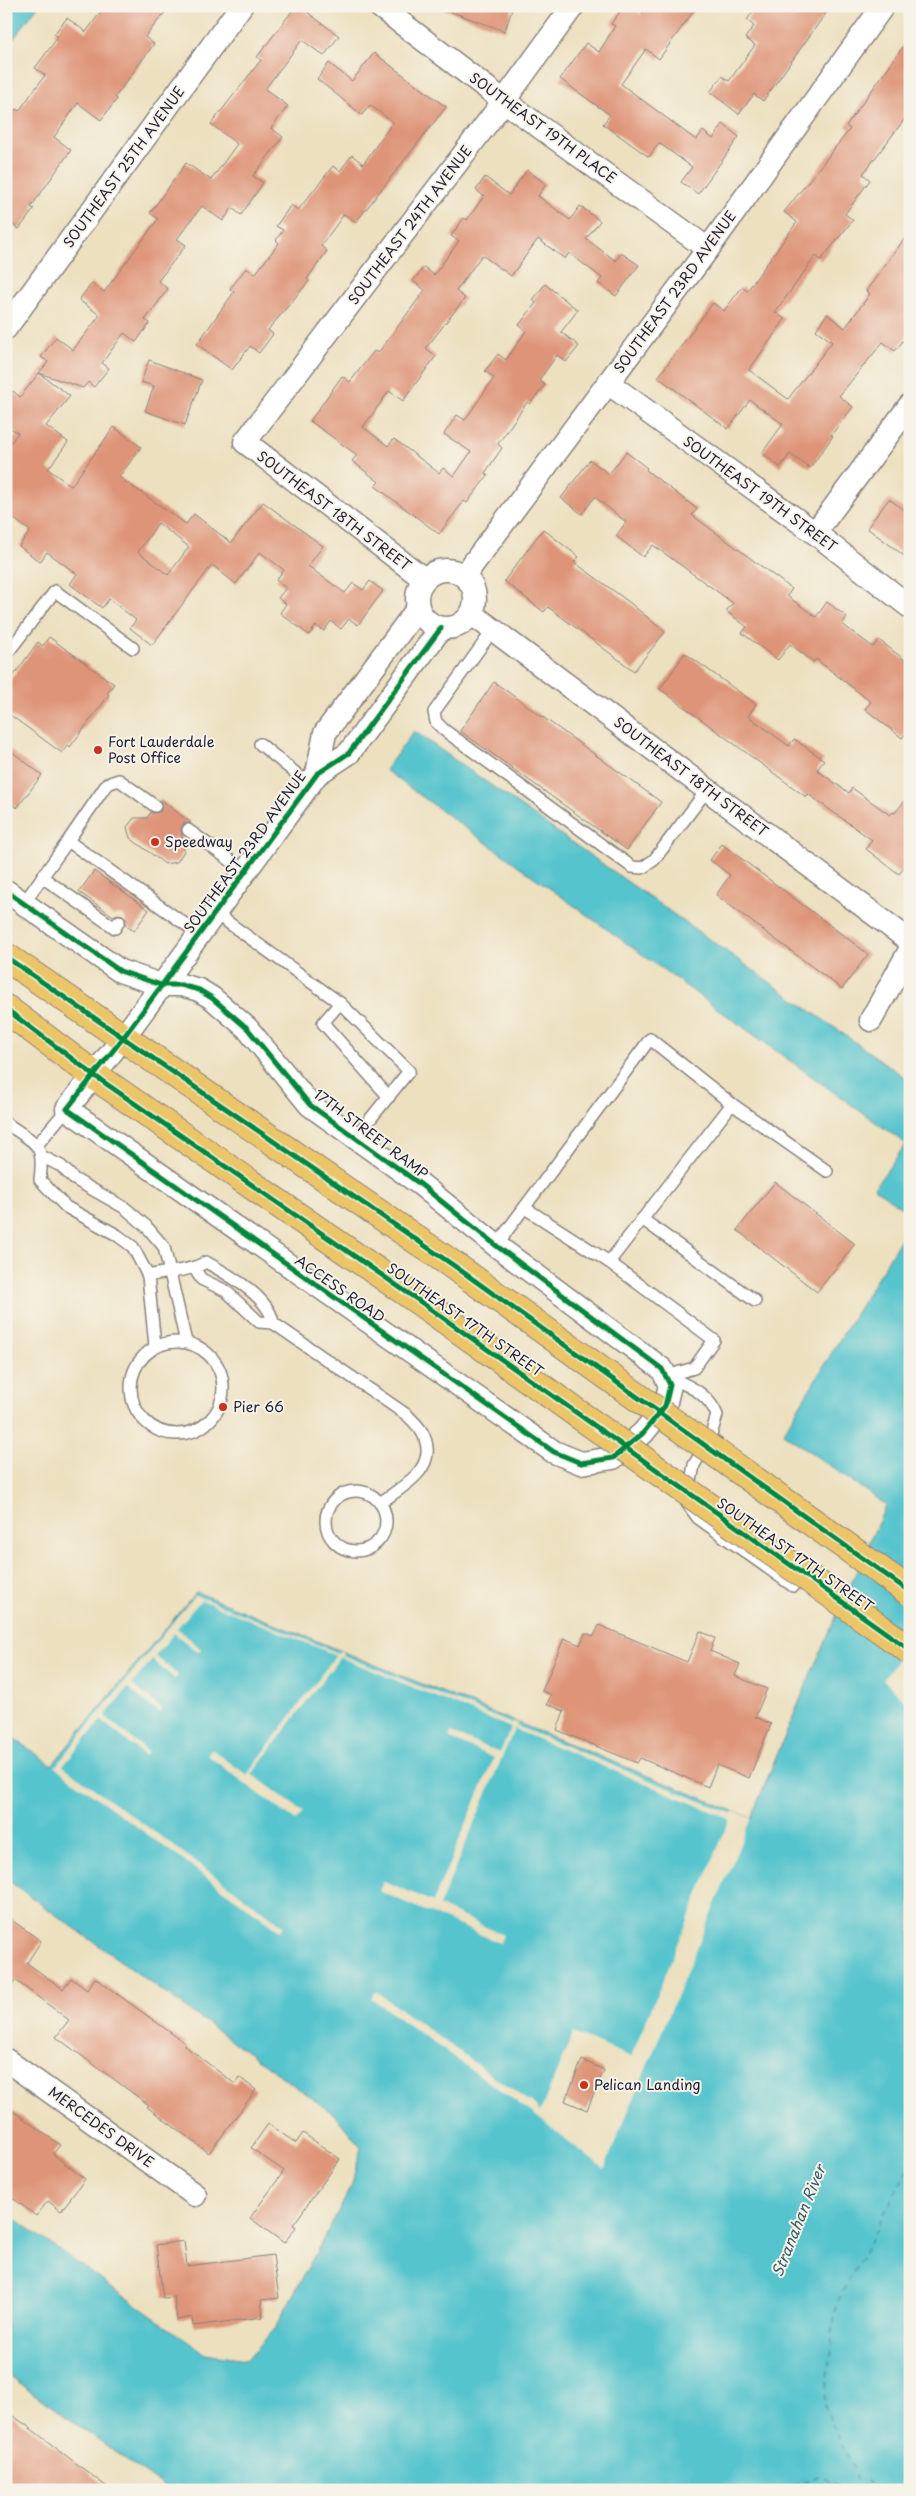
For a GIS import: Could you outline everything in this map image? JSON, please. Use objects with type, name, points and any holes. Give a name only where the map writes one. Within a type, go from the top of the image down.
[{"type":"main road","points":[[6,957],[453,1265],[910,1592]]},
{"type":"main road","name":"SOUTHEAST 17TH STREET","points":[[6,1009],[95,1076],[425,1305],[910,1650]]},
{"type":"street","name":"SOUTHEAST 25TH AVENUE","points":[[6,328],[241,6]]},
{"type":"street","name":"SOUTHEAST 19TH PLACE","points":[[379,6],[504,100],[708,248]]},
{"type":"street","name":"SOUTHEAST 24TH AVENUE","points":[[245,442],[479,134],[573,6]]},
{"type":"street","name":"SOUTHEAST 23RD AVENUE","points":[[464,576],[708,248],[883,6]]},
{"type":"street","name":"SOUTHEAST 19TH STREET","points":[[608,384],[814,533],[910,607]]},
{"type":"street","points":[[814,533],[910,404]]},
{"type":"street","name":"SOUTHEAST 18TH STREET","points":[[245,442],[424,579]]},
{"type":"street","points":[[439,570],[457,571],[464,576],[474,590],[475,606],[472,614],[459,626],[441,628],[427,622],[418,608],[417,593],[424,579],[439,570]]},
{"type":"street","name":"SOUTHEAST 23RD AVENUE","points":[[313,779],[325,733],[418,608]]},
{"type":"street","name":"SOUTHEAST 18TH STREET","points":[[472,614],[910,941]]},
{"type":"street","name":"SOUTHEAST 23RD AVENUE","points":[[95,1076],[313,779],[349,753],[441,628]]},
{"type":"street","name":"17TH STREET RAMP","points":[[15,897],[120,971],[161,985],[181,985],[199,990],[212,998],[247,1028],[310,1105],[420,1184],[498,1247],[662,1369],[668,1376]]},
{"type":"street","points":[[871,1020],[910,950]]},
{"type":"street","points":[[67,1109],[95,1076]]},
{"type":"street","name":"ACCESS ROAD","points":[[67,1109],[554,1452],[581,1463],[613,1458],[643,1433],[665,1406],[670,1385],[668,1376]]},
{"type":"street","name":"MERCEDES DRIVE","points":[[6,2060],[195,2195]]},
{"type":"lane","points":[[6,655],[55,591],[132,648]]},
{"type":"lane","points":[[494,630],[434,712],[436,722],[444,730],[632,867],[642,868],[654,860],[707,790]]},
{"type":"lane","points":[[260,744],[313,779]]},
{"type":"lane","points":[[15,897],[42,877],[107,784],[118,780],[155,806]]},
{"type":"lane","points":[[188,830],[245,871]]},
{"type":"lane","points":[[68,841],[137,896],[199,934]]},
{"type":"lane","points":[[42,877],[95,908],[114,928],[119,921]]},
{"type":"lane","points":[[215,913],[340,1003],[409,1071],[355,1138]]},
{"type":"lane","points":[[340,1003],[323,1022],[389,1096]]},
{"type":"lane","points":[[498,1247],[524,1208],[650,1039],[732,1104],[827,1171]]},
{"type":"lane","points":[[609,1262],[732,1104]]},
{"type":"lane","points":[[37,1145],[67,1109]]},
{"type":"lane","points":[[6,1122],[37,1145],[43,1157],[40,1180],[66,1207],[117,1235],[133,1247],[148,1276],[155,1346]]},
{"type":"lane","points":[[43,1157],[61,1166],[74,1179],[98,1194],[125,1208],[146,1226],[164,1247],[186,1342]]},
{"type":"lane","points":[[524,1208],[609,1262],[714,1340],[694,1368],[668,1376]]},
{"type":"lane","points":[[642,1220],[755,1300]]},
{"type":"lane","points":[[148,1276],[169,1270],[195,1268],[206,1262],[227,1274],[258,1297],[272,1313],[273,1323]]},
{"type":"lane","points":[[195,1268],[201,1279],[226,1291],[259,1322],[273,1323],[407,1415],[424,1434],[429,1452],[424,1467],[380,1503]]},
{"type":"lane","points":[[170,1341],[186,1342],[200,1347],[212,1356],[220,1370],[224,1385],[222,1400],[216,1414],[205,1425],[192,1432],[176,1434],[161,1432],[148,1424],[138,1413],[131,1398],[130,1383],[134,1368],[143,1356],[155,1346],[170,1341]]},
{"type":"lane","points":[[668,1376],[690,1387],[712,1402],[717,1415],[710,1438],[694,1465],[687,1503],[698,1518],[793,1586]]},
{"type":"lane","points":[[710,1438],[809,1508]]},
{"type":"lane","points":[[364,1492],[380,1503],[386,1522],[384,1532],[371,1547],[351,1550],[341,1547],[334,1540],[326,1523],[327,1513],[337,1498],[346,1493],[364,1492]]},
{"type":"path","points":[[869,2490],[873,2480]]},
{"type":"water","points":[[6,6],[38,6],[6,49]]},
{"type":"water","points":[[414,731],[910,1081],[910,1214],[874,1188],[906,1144],[385,770]]},
{"type":"water","name":"Stranahan River","points":[[910,1224],[910,2490],[169,2490],[6,2374],[6,2212],[205,2354],[246,2360],[274,2330],[351,2188],[361,2147],[334,2114],[6,1879],[6,1733],[52,1765],[196,1592],[751,1818],[812,1671],[886,1505],[783,1433]]},
{"type":"pier","points":[[195,1595],[338,1653],[340,1650],[343,1652],[342,1655],[512,1724],[514,1722],[517,1723],[516,1726],[732,1814],[734,1811],[751,1818],[604,2169],[531,2112],[371,1998],[375,1991],[529,2102],[530,2100],[540,2112],[573,2033],[631,2057],[730,1819],[514,1729],[439,1906],[503,1935],[500,1943],[379,1891],[384,1881],[433,1902],[494,1758],[449,1738],[451,1733],[500,1753],[511,1728],[340,1657],[252,1774],[303,1812],[296,1821],[207,1755],[211,1749],[247,1775],[336,1655],[201,1600],[177,1628],[201,1649],[198,1652],[174,1633],[155,1656],[178,1675],[175,1679],[152,1660],[132,1684],[162,1709],[159,1713],[128,1688],[105,1716],[148,1752],[145,1756],[101,1720],[63,1766],[284,1926],[280,1931],[55,1767]]},
{"type":"pier","points":[[910,1642],[910,1705],[883,1680]]},
{"type":"building","points":[[105,6],[170,6],[145,37],[154,44],[115,97],[117,99],[101,120],[78,103],[54,137],[71,150],[31,207],[34,209],[19,229],[6,220],[6,122],[16,109],[19,111],[45,75],[35,68],[58,37],[54,34],[67,18],[86,32]]},
{"type":"building","points":[[296,6],[299,6],[339,36],[324,56],[302,40],[265,89],[288,106],[271,128],[283,137],[253,176],[263,183],[241,215],[232,208],[223,221],[202,206],[177,239],[186,245],[158,281],[168,289],[145,320],[150,323],[136,342],[124,333],[102,363],[109,368],[94,387],[88,382],[83,388],[39,373],[48,362],[41,357],[56,337],[73,350],[100,315],[79,300],[92,283],[104,292],[158,219],[150,213],[186,163],[211,180],[237,144],[211,124],[261,60],[257,57]]},
{"type":"building","points":[[441,6],[513,6],[505,31],[440,8]]},
{"type":"building","points":[[624,6],[629,6],[641,15],[648,6],[697,6],[659,59],[646,49],[621,84],[696,140],[703,131],[713,139],[723,124],[739,137],[698,194],[681,182],[692,167],[659,143],[649,157],[603,124],[610,115],[560,79],[586,43],[599,52],[615,26],[611,24]]},
{"type":"building","points":[[757,6],[831,6],[763,101],[754,94],[739,114],[710,92],[722,76],[729,81],[755,45],[745,38],[754,26],[747,20]]},
{"type":"building","points":[[910,37],[910,112],[863,174],[870,180],[845,214],[853,220],[821,260],[816,256],[775,312],[785,319],[749,370],[788,399],[832,342],[816,330],[827,314],[845,328],[870,294],[866,291],[910,231],[910,332],[895,351],[883,342],[839,396],[853,407],[831,435],[833,436],[810,468],[790,454],[780,467],[762,453],[783,424],[750,400],[728,429],[658,377],[713,303],[724,311],[742,287],[747,291],[797,222],[784,212],[850,129],[846,126]]},
{"type":"building","points":[[374,53],[446,107],[356,222],[344,214],[321,246],[327,251],[307,279],[309,281],[268,330],[273,334],[259,353],[250,346],[232,370],[197,344],[234,292],[230,289],[246,268],[255,274],[279,243],[276,240],[283,230],[276,226],[291,205],[298,210],[333,166],[340,171],[352,155],[363,164],[393,122],[370,105],[362,115],[317,79],[329,63],[352,81]]},
{"type":"building","points":[[527,170],[546,184],[538,196],[570,220],[580,206],[600,221],[586,239],[616,261],[621,253],[639,265],[616,296],[598,283],[602,278],[569,253],[565,259],[538,239],[511,276],[482,255],[456,291],[465,298],[426,348],[436,356],[403,401],[389,391],[363,427],[388,446],[394,439],[439,473],[443,468],[454,476],[471,452],[444,434],[457,415],[465,420],[494,378],[485,371],[498,354],[506,360],[526,331],[519,325],[536,303],[533,300],[545,284],[578,310],[561,332],[579,346],[566,362],[557,355],[539,380],[545,385],[530,404],[527,402],[498,444],[502,448],[485,473],[488,475],[467,503],[464,501],[439,534],[375,486],[379,482],[352,461],[357,455],[310,421],[342,376],[350,382],[374,351],[378,353],[425,290],[413,281],[424,267],[434,275],[459,241],[451,236],[464,218],[467,220],[484,196],[476,190],[485,177],[509,195]]},
{"type":"building","points":[[149,360],[202,380],[185,425],[145,411],[154,386],[141,382]]},
{"type":"building","points":[[39,373],[70,396],[46,426],[68,442],[48,469],[71,486],[114,427],[141,447],[119,477],[186,524],[194,514],[231,543],[263,502],[323,546],[308,566],[345,593],[353,583],[363,590],[370,581],[383,591],[358,625],[349,619],[341,629],[331,621],[324,631],[316,626],[309,635],[280,613],[286,604],[278,598],[286,588],[276,580],[284,570],[260,552],[236,584],[212,565],[152,645],[130,628],[136,620],[109,599],[102,608],[70,584],[77,574],[47,552],[40,562],[19,546],[30,531],[6,513],[6,449],[18,433],[6,425],[6,400],[13,391],[20,397]],"holes":[[[158,523],[189,547],[168,575],[138,552]]]},
{"type":"building","points":[[626,452],[647,468],[646,470],[697,509],[692,515],[792,589],[787,596],[816,617],[827,602],[847,617],[842,624],[873,647],[879,640],[910,664],[910,728],[902,738],[865,709],[871,702],[816,659],[814,662],[790,644],[778,660],[742,633],[747,627],[726,611],[733,603],[653,545],[643,557],[616,536],[626,522],[595,497],[582,514],[561,498],[590,460],[609,474]]},
{"type":"building","points":[[889,499],[910,514],[910,560],[867,528]]},
{"type":"building","points":[[543,529],[579,557],[574,562],[629,602],[665,632],[634,671],[548,607],[544,612],[504,581]]},
{"type":"building","points":[[49,637],[114,684],[107,693],[109,695],[70,747],[68,745],[62,753],[6,712],[6,686],[38,642],[43,646]]},
{"type":"building","points":[[685,653],[756,704],[748,716],[789,746],[794,739],[824,760],[817,770],[849,793],[852,788],[890,815],[893,812],[895,813],[910,794],[910,860],[899,874],[866,849],[872,840],[808,794],[806,797],[660,689]]},
{"type":"building","points":[[494,682],[661,802],[627,850],[460,731]]},
{"type":"building","points":[[6,747],[42,775],[17,808],[6,800]]},
{"type":"building","points":[[160,799],[191,823],[184,823],[181,829],[184,851],[177,862],[165,864],[130,838],[127,827],[134,818],[147,818],[151,812],[161,811]]},
{"type":"building","points":[[722,844],[868,954],[842,989],[716,895],[730,875],[710,860]]},
{"type":"building","points":[[94,871],[149,910],[134,931],[125,925],[126,920],[123,915],[113,916],[79,892]]},
{"type":"building","points":[[775,1182],[855,1244],[817,1292],[737,1230]]},
{"type":"building","points":[[599,1625],[687,1662],[700,1631],[715,1638],[710,1651],[740,1664],[735,1676],[767,1689],[755,1717],[771,1724],[749,1778],[717,1765],[708,1787],[640,1758],[637,1763],[557,1730],[564,1711],[547,1704],[551,1695],[542,1691],[564,1638],[580,1645],[585,1633],[594,1636]]},
{"type":"building","points":[[6,1916],[41,1941],[27,1963],[63,1989],[71,1978],[87,1990],[95,1978],[185,2043],[184,2045],[235,2084],[239,2077],[256,2090],[209,2153],[147,2107],[149,2105],[56,2037],[69,2020],[15,1980],[6,1995]]},
{"type":"building","name":"Pelican Landing","points":[[582,2060],[604,2070],[587,2110],[565,2101]]},
{"type":"building","points":[[6,2106],[60,2145],[53,2154],[85,2179],[61,2211],[48,2201],[36,2216],[6,2193]]},
{"type":"building","points":[[268,2124],[296,2143],[303,2133],[340,2159],[293,2225],[296,2227],[284,2243],[250,2218],[284,2171],[251,2148]]},
{"type":"building","points":[[184,2241],[187,2266],[273,2255],[279,2298],[261,2300],[263,2317],[193,2326],[192,2317],[177,2320],[174,2297],[163,2298],[156,2245]]},
{"type":"building","points":[[6,2411],[26,2425],[111,2490],[6,2490]]},
{"type":"ferry route","points":[[862,2490],[824,2406],[836,2305],[910,2165]]},
{"type":"ferry route","points":[[782,2490],[818,2476],[848,2490]]},
{"type":"ferry route","points":[[806,2490],[829,2483]]},
{"type":"cycle path","points":[[6,891],[120,971],[161,985],[181,985],[199,990],[212,998],[247,1028],[310,1105],[420,1184],[498,1247],[662,1369],[670,1385],[665,1406],[643,1433],[613,1458],[581,1463],[554,1452],[67,1109],[123,1038],[317,774],[349,753],[441,628]]},
{"type":"cycle path","points":[[6,957],[453,1265],[910,1592]]},
{"type":"cycle path","points":[[6,1009],[95,1076],[425,1305],[910,1650]]},
{"type":"place","name":"Fort Lauderdale Post Office","points":[[98,750]]},
{"type":"place","name":"Speedway","points":[[155,842]]},
{"type":"place","name":"Pier 66","points":[[223,1407]]},
{"type":"place","name":"Pelican Landing","points":[[584,2085]]}]
